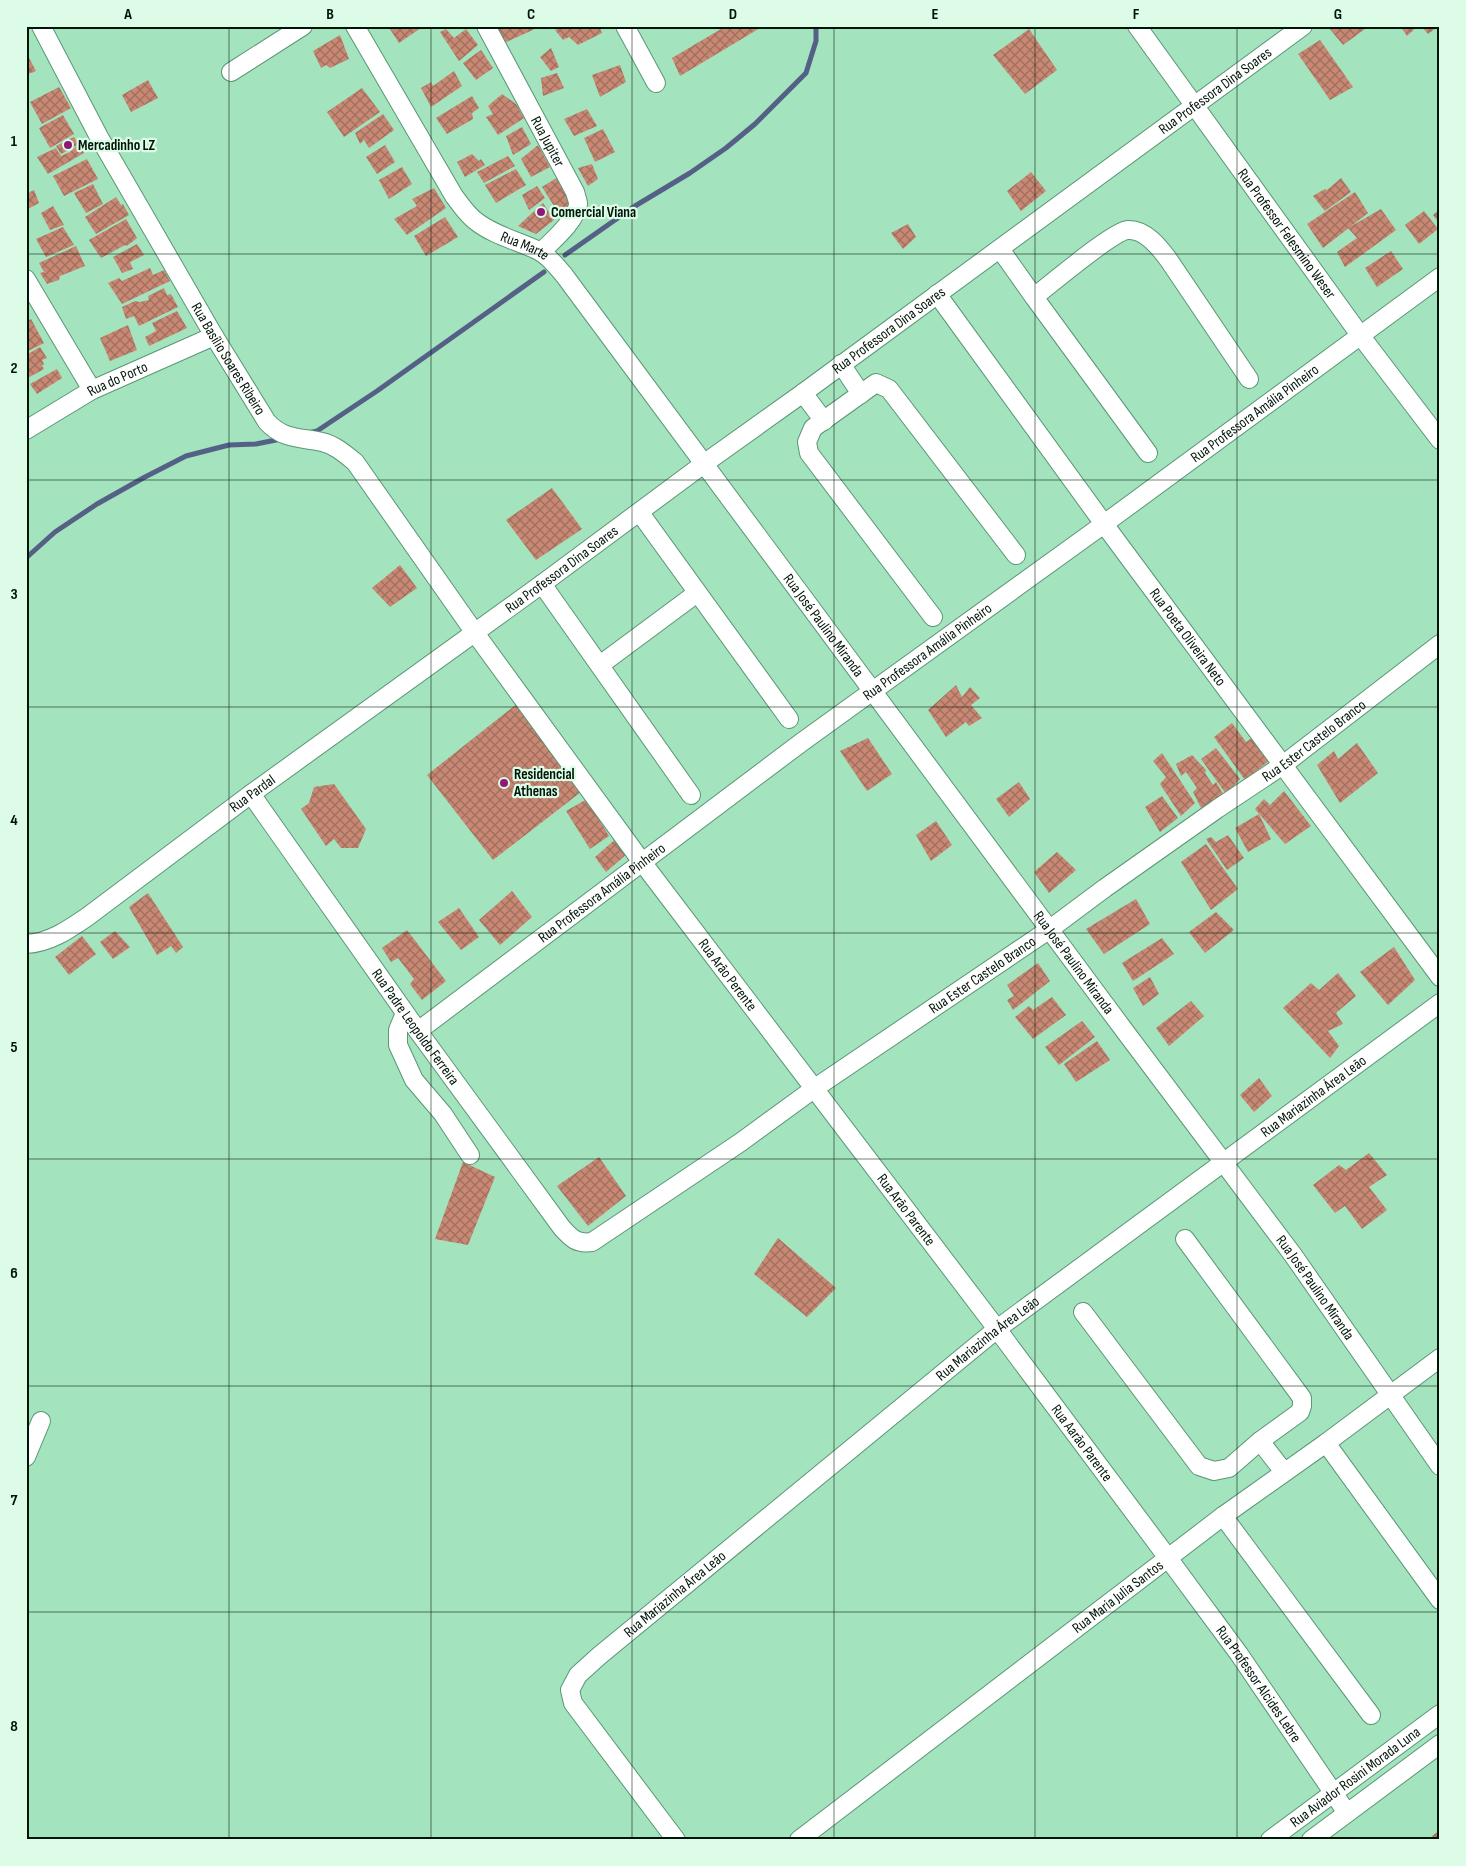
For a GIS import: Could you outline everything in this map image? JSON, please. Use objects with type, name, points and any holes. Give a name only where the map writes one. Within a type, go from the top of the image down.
[{"type":"street","name":"Rua Basílio Soares Ribeiro","points":[[41,26],[99,137],[214,336],[267,422],[275,431],[290,436],[323,442],[340,449],[355,462],[474,633]]},
{"type":"street","points":[[231,72],[303,26]]},
{"type":"street","name":"Rua Marte","points":[[356,26],[454,196],[465,210],[476,222],[541,252],[554,263],[705,463]]},
{"type":"street","name":"Rua Jupiter","points":[[486,26],[575,192],[578,205],[573,217],[561,233],[541,252]]},
{"type":"street","points":[[624,26],[656,83]]},
{"type":"street","name":"Rua Professor Felesmino Weser","points":[[1137,26],[1360,335],[1440,440]]},
{"type":"street","name":"Rua Professora Dina Soares","points":[[474,633],[1303,26]]},
{"type":"street","points":[[1034,297],[1110,238],[1128,230],[1139,231],[1157,245],[1168,259],[1249,379]]},
{"type":"street","points":[[1000,249],[1148,453]]},
{"type":"street","name":"Rua Professora Amália Pinheiro","points":[[418,1031],[802,742],[874,692],[1440,277]]},
{"type":"street","points":[[26,279],[92,390]]},
{"type":"street","name":"Rua Poeta Oliveira Neto","points":[[937,294],[1104,524],[1440,978]]},
{"type":"street","name":"Rua do Porto","points":[[26,430],[92,390],[214,336]]},
{"type":"street","points":[[841,364],[861,394]]},
{"type":"street","points":[[933,617],[809,453],[808,442],[813,428],[876,383],[889,389],[1016,555]]},
{"type":"street","points":[[803,393],[824,421]]},
{"type":"street","name":"Rua José Paulino Miranda","points":[[705,463],[1293,1255],[1440,1466]]},
{"type":"street","points":[[640,512],[789,719]]},
{"type":"street","points":[[542,584],[691,795]]},
{"type":"street","points":[[600,665],[697,593]]},
{"type":"street","points":[[474,633],[642,862]]},
{"type":"street","name":"Rua Pardal","points":[[26,944],[36,944],[48,940],[70,929],[251,794],[474,633]]},
{"type":"street","name":"Rua Ester Castelo Branco","points":[[592,1242],[741,1142],[815,1088],[1050,930],[1161,848],[1283,765],[1440,644]]},
{"type":"street","name":"Rua Padre Leopoldo Ferreira","points":[[251,794],[405,1014],[562,1228],[573,1240],[583,1243],[592,1242]]},
{"type":"street","name":"Rua Arão Perente","points":[[642,862],[815,1088]]},
{"type":"street","name":"Rua Mariazinha Área Leão","points":[[676,1840],[573,1703],[570,1690],[573,1682],[599,1656],[997,1329],[1440,1003]]},
{"type":"street","points":[[405,1014],[398,1030],[398,1045],[414,1080],[443,1114],[470,1154]]},
{"type":"street","name":"Rua Arão Parente","points":[[815,1088],[997,1329]]},
{"type":"street","points":[[1083,1312],[1199,1466],[1214,1471],[1229,1468],[1265,1447],[1300,1412],[1302,1398],[1185,1239]]},
{"type":"street","name":"Rua Aarão Parente","points":[[997,1329],[1168,1558]]},
{"type":"street","name":"Rua Maria Julia Santos","points":[[799,1840],[1168,1558],[1228,1522],[1284,1472],[1440,1358]]},
{"type":"street","points":[[26,1457],[41,1421]]},
{"type":"street","points":[[1326,1442],[1440,1600]]},
{"type":"street","points":[[1265,1447],[1284,1472]]},
{"type":"street","points":[[1228,1522],[1370,1715]]},
{"type":"street","name":"Rua Professor Alcides Lebre","points":[[1168,1558],[1239,1654],[1347,1813]]},
{"type":"street","name":"Rua Aviador Rosini Morada Luna","points":[[1270,1840],[1440,1714]]},
{"type":"street","name":"Rua Aviador Rosini Morada Luna","points":[[1311,1840],[1440,1744]]},
{"type":"building","points":[[388,26],[420,26],[421,28],[399,43]]},
{"type":"building","points":[[496,26],[536,26],[537,28],[504,43]]},
{"type":"building","points":[[563,26],[599,26],[602,33],[578,45],[569,37],[563,40],[555,30]]},
{"type":"building","points":[[726,26],[758,26],[760,28],[680,76],[672,58]]},
{"type":"building","points":[[1331,26],[1363,26],[1365,29],[1343,45],[1329,28]]},
{"type":"building","points":[[1400,26],[1418,26],[1407,36]]},
{"type":"building","points":[[1421,26],[1439,26],[1428,34]]},
{"type":"building","points":[[446,29],[454,38],[466,29],[478,45],[459,61],[440,32]]},
{"type":"building","points":[[1029,29],[1057,70],[1025,94],[993,55]]},
{"type":"building","points":[[340,35],[349,59],[330,68],[326,65],[321,68],[313,51]]},
{"type":"building","points":[[1320,40],[1353,87],[1330,100],[1298,54]]},
{"type":"building","points":[[551,48],[559,67],[551,71],[540,57]]},
{"type":"building","points":[[481,50],[493,68],[476,80],[463,63]]},
{"type":"building","points":[[26,52],[36,71],[26,75]]},
{"type":"building","points":[[620,65],[626,82],[600,97],[592,75]]},
{"type":"building","points":[[454,71],[462,86],[431,107],[421,88],[431,82],[433,86]]},
{"type":"building","points":[[557,73],[564,88],[543,96],[541,78]]},
{"type":"building","points":[[148,80],[158,98],[131,112],[122,95]]},
{"type":"building","points":[[59,87],[71,108],[42,124],[30,102]]},
{"type":"building","points":[[362,88],[380,112],[344,137],[327,112]]},
{"type":"building","points":[[502,94],[516,104],[524,118],[498,135],[486,117],[493,114],[488,106]]},
{"type":"building","points":[[472,96],[479,108],[472,113],[473,119],[447,134],[436,118]]},
{"type":"building","points":[[587,109],[597,126],[574,136],[564,119]]},
{"type":"building","points":[[383,114],[394,130],[369,148],[364,140],[360,144],[355,133]]},
{"type":"building","points":[[63,115],[74,134],[50,148],[39,128]]},
{"type":"building","points":[[522,127],[531,144],[513,155],[506,136]]},
{"type":"building","points":[[603,129],[615,152],[595,162],[584,138]]},
{"type":"building","name":"Mercadinho LZ","points":[[74,137],[79,144],[61,154],[56,146]]},
{"type":"building","points":[[79,144],[84,153],[48,174],[37,157],[56,148],[61,156],[70,152]]},
{"type":"building","points":[[385,145],[395,162],[377,174],[366,157]]},
{"type":"building","points":[[538,145],[550,167],[531,177],[521,159]]},
{"type":"building","points":[[472,154],[479,161],[481,159],[485,165],[465,177],[457,162]]},
{"type":"building","points":[[508,156],[515,166],[484,183],[477,172]]},
{"type":"building","points":[[87,159],[98,179],[64,196],[53,176]]},
{"type":"building","points":[[592,164],[598,179],[588,186],[578,168]]},
{"type":"building","points":[[402,167],[412,184],[389,199],[379,180]]},
{"type":"building","points":[[516,169],[526,185],[496,203],[485,185]]},
{"type":"building","points":[[1031,172],[1046,191],[1021,211],[1007,191]]},
{"type":"building","points":[[558,177],[574,205],[561,217],[542,187]]},
{"type":"building","points":[[1341,178],[1351,192],[1325,211],[1313,196],[1325,189],[1327,190]]},
{"type":"building","points":[[93,184],[103,204],[86,213],[74,193]]},
{"type":"building","points":[[537,186],[545,198],[529,210],[522,195]]},
{"type":"building","points":[[434,188],[446,208],[407,235],[394,219],[417,206],[412,199]]},
{"type":"building","points":[[34,190],[39,203],[26,210],[26,194]]},
{"type":"building","points":[[1355,192],[1368,213],[1323,248],[1307,224]]},
{"type":"building","points":[[116,197],[121,205],[123,204],[129,215],[96,234],[85,217]]},
{"type":"building","name":"Comercial Viana","points":[[543,203],[554,220],[536,234],[518,226]]},
{"type":"building","points":[[53,206],[64,225],[50,230],[41,213]]},
{"type":"building","points":[[1381,209],[1396,230],[1345,267],[1337,252],[1357,238],[1348,228]]},
{"type":"building","points":[[1440,209],[1440,224],[1433,215]]},
{"type":"building","points":[[1424,211],[1438,229],[1419,244],[1405,225]]},
{"type":"building","points":[[445,217],[458,237],[426,256],[414,236]]},
{"type":"building","points":[[126,219],[137,238],[127,246],[125,245],[101,258],[89,240]]},
{"type":"building","points":[[908,224],[916,237],[903,249],[891,233]]},
{"type":"building","points":[[63,227],[74,245],[46,257],[36,239]]},
{"type":"building","points":[[137,244],[144,255],[130,262],[133,269],[122,273],[113,257]]},
{"type":"building","points":[[76,246],[85,266],[60,276],[59,280],[47,284],[40,273],[44,272],[39,263]]},
{"type":"building","points":[[1391,251],[1403,269],[1377,287],[1365,268]]},
{"type":"building","points":[[150,268],[153,275],[164,270],[170,281],[122,304],[108,283],[119,278],[122,281]]},
{"type":"building","points":[[164,288],[167,295],[171,294],[178,307],[139,326],[134,316],[126,319],[122,307],[135,301],[149,300],[148,296]]},
{"type":"building","points":[[177,311],[187,328],[149,346],[145,337],[156,331],[152,323]]},
{"type":"building","points":[[31,319],[44,343],[26,352],[26,322]]},
{"type":"building","points":[[128,325],[137,350],[110,361],[100,338]]},
{"type":"building","points":[[40,347],[47,358],[42,360],[44,369],[26,379],[26,355]]},
{"type":"building","points":[[57,369],[62,378],[37,394],[30,384]]},
{"type":"building","points":[[552,488],[582,529],[536,560],[506,520]]},
{"type":"building","points":[[400,565],[417,588],[390,607],[372,588]]},
{"type":"building","points":[[956,685],[962,697],[970,687],[980,698],[971,705],[982,718],[969,726],[966,722],[946,737],[928,710]]},
{"type":"building","name":"Residencial Athenas","points":[[518,703],[581,792],[493,860],[427,775]]},
{"type":"building","points":[[1232,723],[1246,742],[1252,738],[1270,760],[1245,780],[1214,737]]},
{"type":"building","points":[[868,738],[892,774],[867,791],[840,751]]},
{"type":"building","points":[[1357,743],[1378,773],[1340,803],[1317,765],[1334,751],[1338,759]]},
{"type":"building","points":[[1216,748],[1240,779],[1226,794],[1201,759]]},
{"type":"building","points":[[1162,753],[1195,803],[1181,816],[1160,784],[1166,777],[1153,761]]},
{"type":"building","points":[[1192,755],[1206,770],[1205,773],[1213,785],[1216,782],[1223,794],[1201,808],[1193,792],[1197,788],[1186,772],[1181,776],[1176,764]]},
{"type":"building","points":[[1019,782],[1030,799],[1009,817],[996,799]]},
{"type":"building","points":[[334,784],[366,829],[358,848],[341,848],[334,839],[326,846],[301,809],[309,803],[314,787]]},
{"type":"building","points":[[1284,791],[1311,826],[1285,844],[1255,809],[1264,799],[1270,805]]},
{"type":"building","points":[[1162,796],[1178,818],[1160,832],[1145,807]]},
{"type":"building","points":[[587,799],[609,836],[590,849],[566,811]]},
{"type":"building","points":[[1259,814],[1271,839],[1248,852],[1235,828]]},
{"type":"building","points":[[936,821],[952,845],[931,861],[916,835]]},
{"type":"building","points":[[1228,835],[1244,858],[1227,870],[1206,839],[1211,837],[1216,842]]},
{"type":"building","points":[[618,837],[628,853],[606,872],[595,857]]},
{"type":"building","points":[[1206,844],[1238,889],[1211,910],[1181,862]]},
{"type":"building","points":[[1057,852],[1076,870],[1049,893],[1034,872]]},
{"type":"building","points":[[512,891],[532,917],[500,945],[479,920]]},
{"type":"building","points":[[148,893],[183,947],[176,953],[171,946],[157,955],[129,907]]},
{"type":"building","points":[[1136,899],[1150,924],[1104,954],[1086,929]]},
{"type":"building","points":[[459,908],[479,937],[461,950],[438,922]]},
{"type":"building","points":[[1216,912],[1234,930],[1205,953],[1189,932]]},
{"type":"building","points":[[407,930],[446,981],[422,1000],[410,984],[414,979],[398,958],[391,962],[382,948]]},
{"type":"building","points":[[115,931],[130,947],[113,959],[100,942]]},
{"type":"building","points":[[82,936],[96,954],[69,975],[55,957]]},
{"type":"building","points":[[1162,938],[1174,954],[1133,981],[1122,963]]},
{"type":"building","points":[[1394,947],[1415,980],[1388,1005],[1360,972]]},
{"type":"building","points":[[1038,963],[1050,981],[1013,1010],[1007,1000],[1014,996],[1007,985]]},
{"type":"building","points":[[1338,973],[1356,996],[1336,1013],[1343,1024],[1328,1031],[1339,1046],[1330,1058],[1283,1008],[1311,983],[1319,990]]},
{"type":"building","points":[[1150,977],[1159,994],[1143,1006],[1133,988]]},
{"type":"building","points":[[1052,997],[1066,1015],[1033,1039],[1015,1017],[1029,1006],[1033,1010]]},
{"type":"building","points":[[1191,1001],[1204,1016],[1169,1046],[1156,1028]]},
{"type":"building","points":[[1082,1021],[1095,1037],[1059,1065],[1045,1047]]},
{"type":"building","points":[[1097,1041],[1110,1060],[1076,1082],[1064,1064]]},
{"type":"building","points":[[1259,1078],[1272,1096],[1254,1112],[1240,1095]]},
{"type":"building","points":[[1369,1153],[1387,1175],[1369,1187],[1387,1210],[1362,1229],[1345,1206],[1335,1213],[1313,1185],[1339,1165],[1346,1170]]},
{"type":"building","points":[[599,1157],[626,1196],[588,1226],[557,1186]]},
{"type":"building","points":[[463,1162],[495,1177],[468,1245],[435,1239]]},
{"type":"building","points":[[778,1238],[836,1288],[807,1317],[754,1274]]},
{"type":"building","points":[[1440,1830],[1440,1840],[1434,1840],[1432,1836]]},
{"type":"waterway","points":[[565,255],[635,206],[690,173],[726,148],[755,124],[806,73],[816,41],[816,26]]},
{"type":"waterway","points":[[309,433],[317,431],[377,391],[544,272]]},
{"type":"waterway","points":[[26,558],[55,532],[97,504],[186,456],[229,445],[256,444],[281,439]]},
{"type":"place","name":"Mercadinho LZ","points":[[68,145]]},
{"type":"place","name":"Comercial Viana","points":[[541,212]]},
{"type":"place","name":"Residencial Athenas","points":[[504,783]]}]
